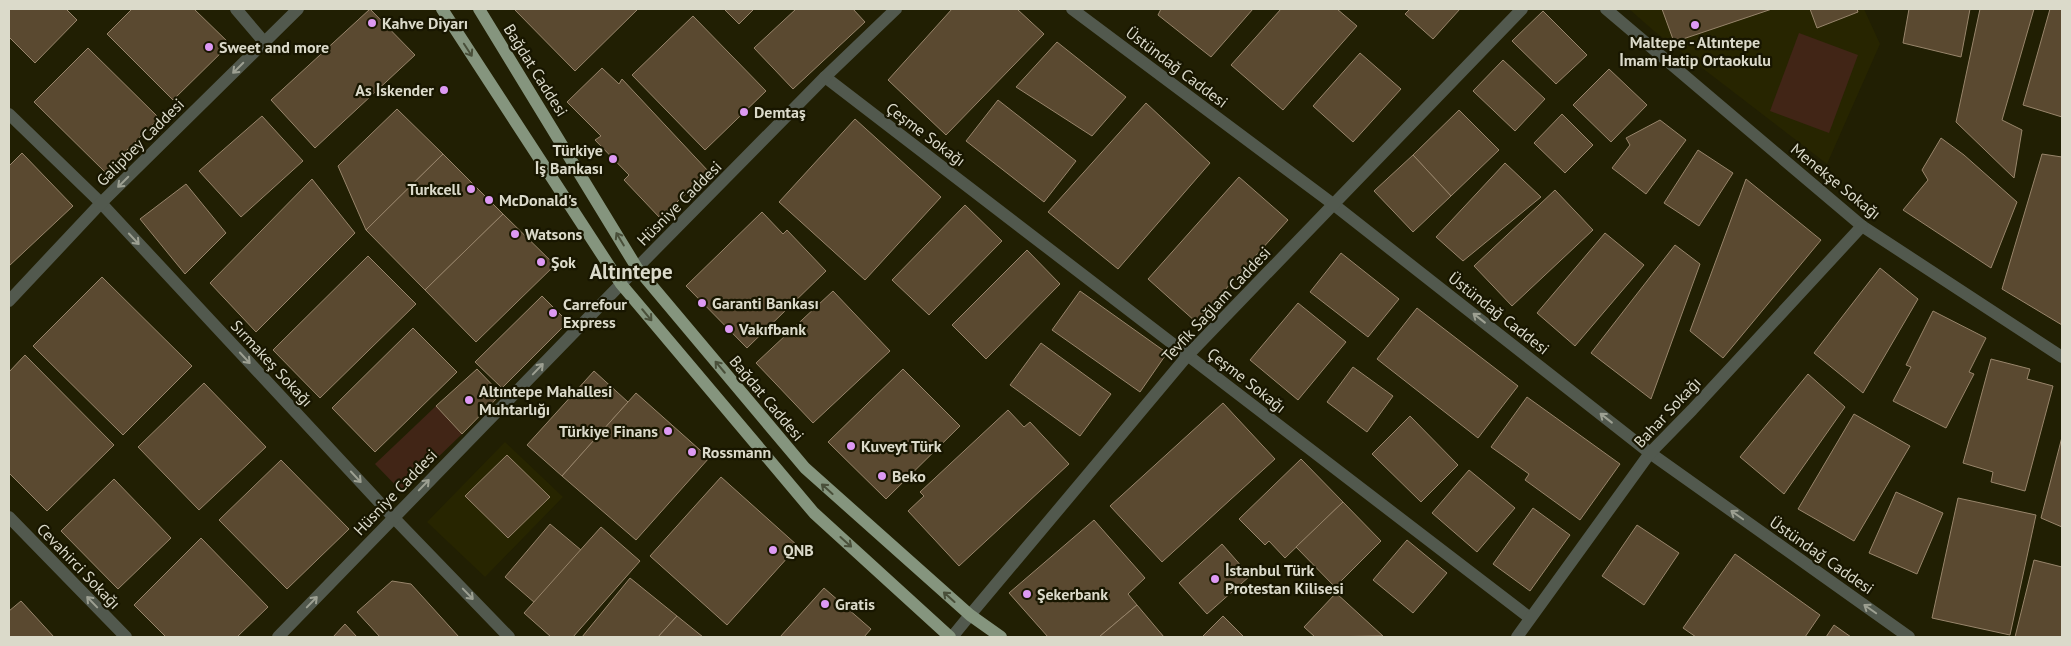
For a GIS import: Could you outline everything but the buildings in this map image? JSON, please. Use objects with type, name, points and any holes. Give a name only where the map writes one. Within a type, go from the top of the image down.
[{"type":"main road","points":[[442,9],[620,284],[814,513],[951,637]]},
{"type":"main road","name":"Bağdat Caddesi","points":[[479,9],[637,268],[805,468],[970,616],[1001,637]]},
{"type":"street","points":[[236,9],[264,42]]},
{"type":"street","name":"Galipbey Caddesi","points":[[9,301],[101,203],[298,9]]},
{"type":"street","name":"Hüsniye Caddesi","points":[[278,637],[620,284],[896,9]]},
{"type":"street","name":"Üstündağ Caddesi","points":[[1072,9],[1334,204],[1650,452],[1906,636]]},
{"type":"street","name":"Tevfik Sağlam Caddesi","points":[[951,637],[1188,355],[1522,9]]},
{"type":"street","name":"Menekşe Sokağı","points":[[1606,9],[1862,226],[2062,357]]},
{"type":"street","name":"Çeşme Sokağı","points":[[825,78],[1530,618]]},
{"type":"street","name":"Sırmakeş Sokağı","points":[[9,114],[101,203],[393,517],[509,637]]},
{"type":"street","name":"Bahar Sokağı","points":[[1517,637],[1650,452],[1862,226]]},
{"type":"street","name":"Cevahirci Sokağı","points":[[9,517],[126,637]]},
{"type":"shaded area","points":[[1629,9],[1864,9],[1880,44],[1827,164],[1654,31]]},
{"type":"shaded area","points":[[1799,33],[1858,55],[1829,133],[1770,111]]},
{"type":"shaded area","points":[[436,406],[462,434],[402,492],[375,464]]},
{"type":"shaded area","points":[[505,442],[563,497],[485,577],[427,522]]},
{"type":"place","name":"Kahve Diyarı","points":[[372,23]]},
{"type":"place","name":"Maltepe - Altıntepe İmam Hatip Ortaokulu","points":[[1695,25]]},
{"type":"place","name":"Sweet and more","points":[[209,47]]},
{"type":"place","name":"As İskender","points":[[444,90]]},
{"type":"place","name":"Demtaş","points":[[744,112]]},
{"type":"place","name":"Türkiye İş Bankası","points":[[613,159]]},
{"type":"place","name":"Turkcell","points":[[471,189]]},
{"type":"place","name":"McDonald's","points":[[489,200]]},
{"type":"place","name":"Watsons","points":[[515,234]]},
{"type":"place","name":"Şok","points":[[541,262]]},
{"type":"place","name":"Garanti Bankası","points":[[702,303]]},
{"type":"place","name":"Carrefour Express","points":[[553,313]]},
{"type":"place","name":"Vakıfbank","points":[[729,329]]},
{"type":"place","name":"Altıntepe Mahallesi Muhtarlığı","points":[[469,400]]},
{"type":"place","name":"Türkiye Finans","points":[[668,431]]},
{"type":"place","name":"Kuveyt Türk","points":[[851,446]]},
{"type":"place","name":"Rossmann","points":[[692,452]]},
{"type":"place","name":"Beko","points":[[882,476]]},
{"type":"place","name":"QNB","points":[[773,550]]},
{"type":"place","name":"İstanbul Türk Protestan Kilisesi","points":[[1215,579]]},
{"type":"place","name":"Şekerbank","points":[[1027,594]]},
{"type":"place","name":"Gratis","points":[[825,604]]},
{"type":"district","name":"Altıntepe","points":[[631,272]]}]
